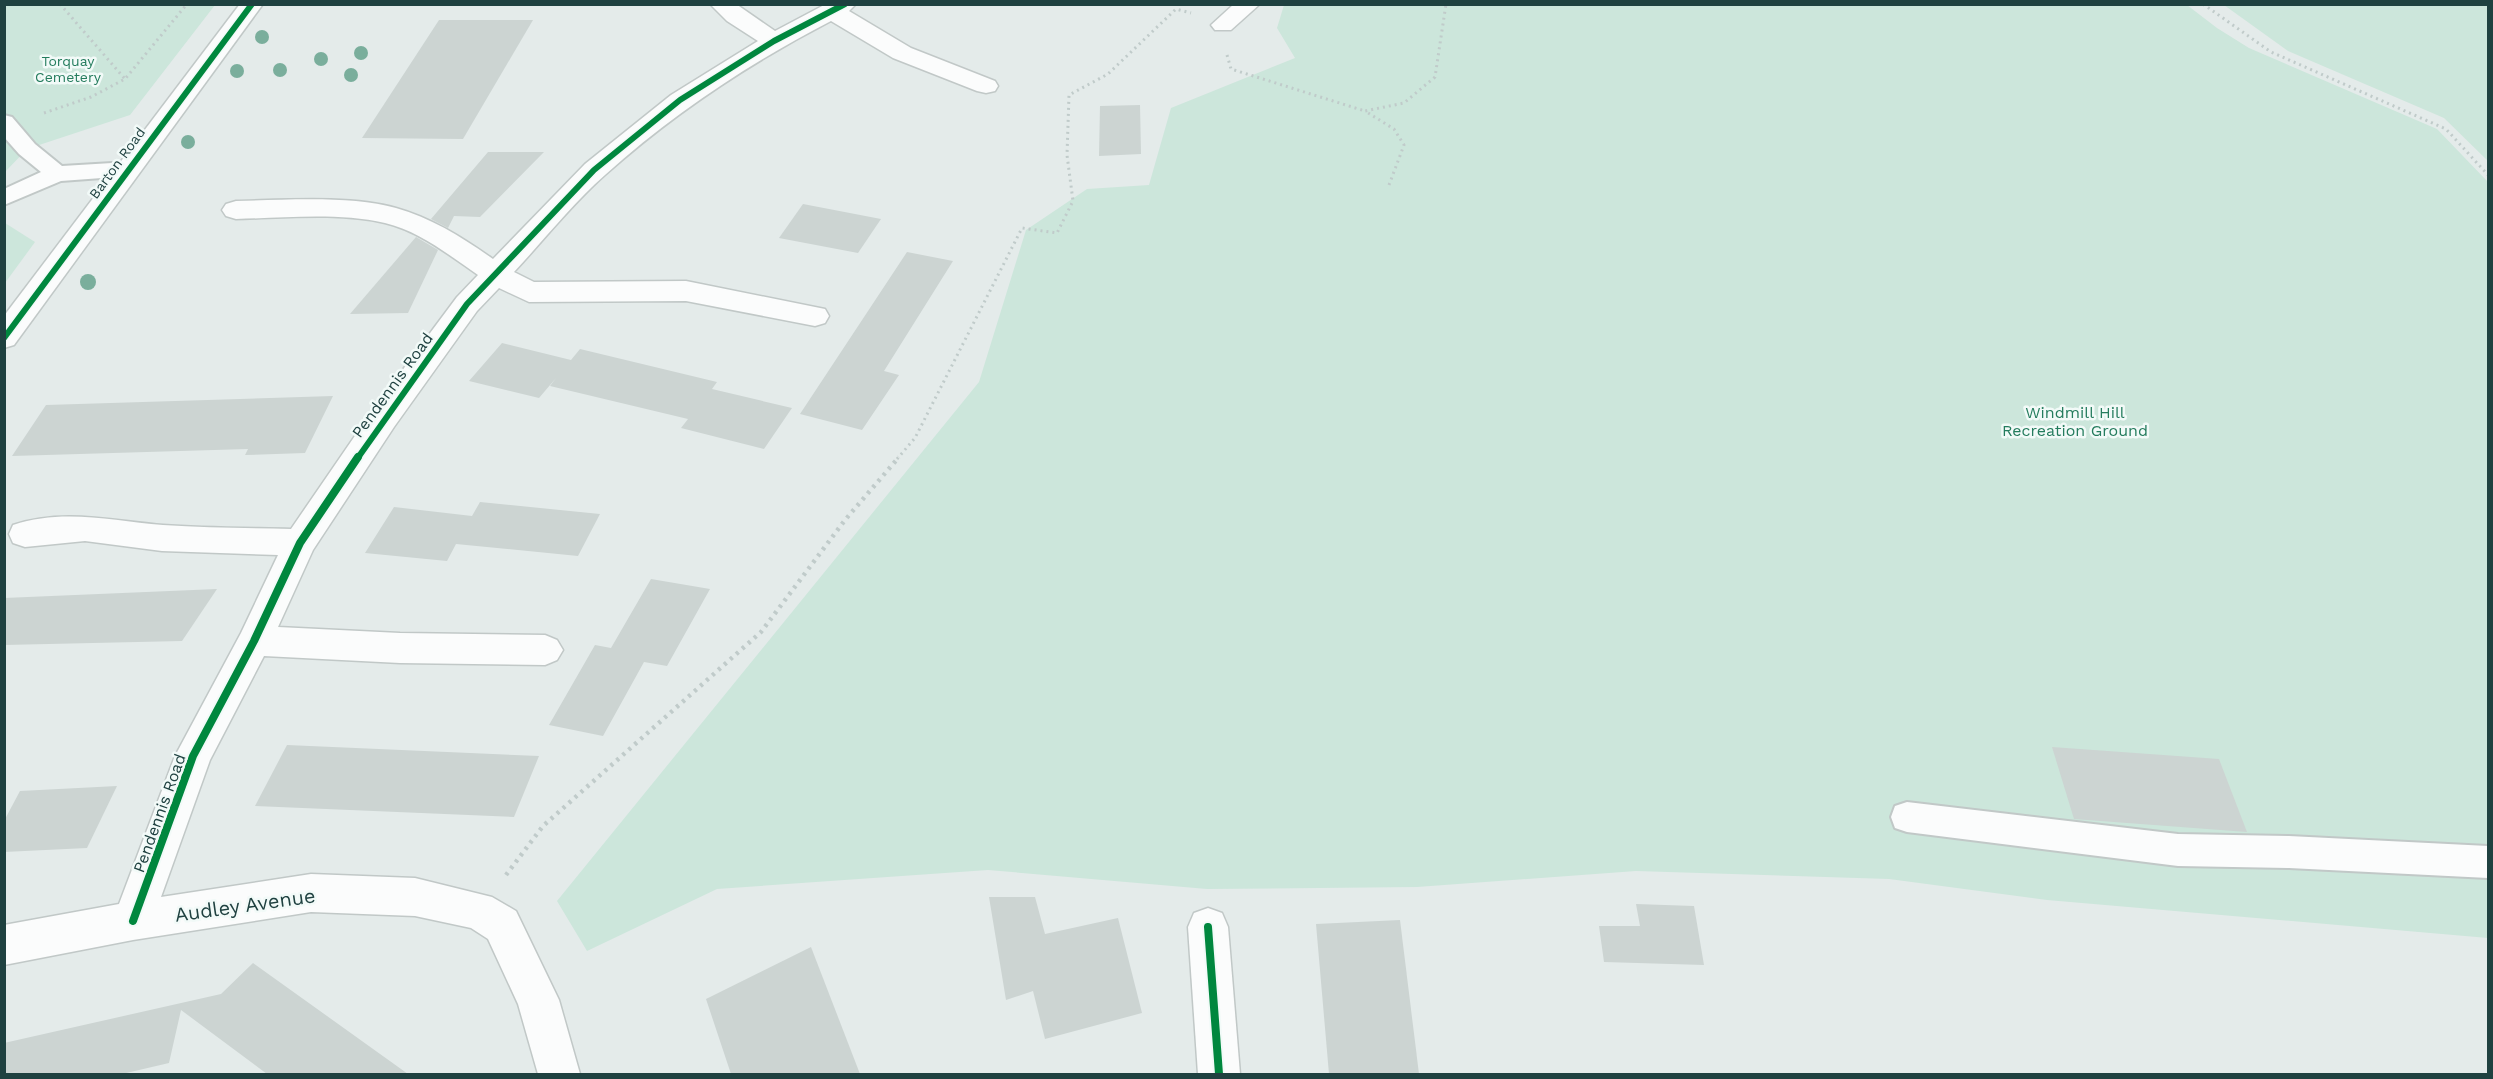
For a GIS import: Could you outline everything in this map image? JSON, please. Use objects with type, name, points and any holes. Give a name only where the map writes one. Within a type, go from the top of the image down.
[{"type":"street","name":"Barton Road","points":[[4,338],[252,4]]},
{"type":"street","points":[[721,4],[774,41]]},
{"type":"street","points":[[1223,25],[1249,4]]},
{"type":"street","name":"Pendennis Road","points":[[133,921],[194,756],[254,641],[300,543],[383,419],[467,304],[594,170],[681,100],[774,41],[839,8],[902,53],[986,86]]},
{"type":"street","points":[[236,210],[318,208],[390,214],[442,237],[494,273],[529,292],[686,291],[816,316]]},
{"type":"street","points":[[25,534],[85,528],[162,538],[300,543]]},
{"type":"street","points":[[254,641],[400,648],[545,650]]},
{"type":"street","name":"Audley Avenue","points":[[4,945],[133,921],[312,893],[415,897],[478,911],[502,925],[538,1000],[559,1074]]},
{"type":"street","points":[[1208,927],[1219,1074]]},
{"type":"lane","points":[[6,124],[27,149],[57,174]]},
{"type":"lane","points":[[4,198],[57,174],[129,169]]},
{"type":"lane","points":[[1907,817],[2178,850],[2289,852],[2488,862]]},
{"type":"path","points":[[60,4],[125,79]]},
{"type":"path","points":[[6,124],[91,98],[125,79],[187,4]]},
{"type":"path","points":[[1365,111],[1404,103],[1435,77],[1446,4]]},
{"type":"path","points":[[2203,4],[2271,52],[2446,129],[2488,175]]},
{"type":"path","points":[[478,911],[543,826],[761,632],[845,519],[915,438],[1022,228],[1057,233],[1073,201],[1067,155],[1069,95],[1108,74],[1176,9],[1204,16],[1223,25]]},
{"type":"path","points":[[1232,69],[1365,111],[1394,129],[1404,146],[1389,185]]},
{"type":"green space","name":"Torquay Cemetery","points":[[5,5],[215,5],[130,115],[27,149],[5,172]]},
{"type":"green space","name":"Windmill Hill Recreation Ground","points":[[1284,5],[2187,5],[2217,28],[2249,48],[2437,129],[2488,182],[2488,938],[2047,900],[1889,879],[1636,871],[1417,887],[1207,889],[988,870],[717,889],[587,951],[557,901],[979,382],[1026,230],[1087,189],[1149,185],[1171,108],[1295,58],[1277,28]]},
{"type":"green space","points":[[2224,5],[2488,5],[2488,161],[2444,118],[2288,51]]},
{"type":"green space","points":[[5,223],[35,242],[5,283]]},
{"type":"building","points":[[439,20],[533,20],[463,139],[362,138]]},
{"type":"building","points":[[1140,105],[1141,154],[1099,156],[1100,106]]},
{"type":"building","points":[[488,152],[544,152],[480,217],[454,216],[448,228],[431,219]]},
{"type":"building","points":[[803,204],[881,219],[858,253],[779,238]]},
{"type":"building","points":[[416,237],[438,250],[408,313],[350,314]]},
{"type":"building","points":[[907,252],[953,261],[884,371],[899,375],[862,430],[800,414]]},
{"type":"building","points":[[502,343],[571,360],[580,349],[717,382],[712,389],[792,408],[764,449],[681,428],[688,419],[550,386],[556,378],[539,398],[469,381]]},
{"type":"building","points":[[333,396],[305,453],[245,455],[248,449],[12,456],[46,405]]},
{"type":"building","points":[[480,502],[600,514],[578,556],[456,544],[447,561],[365,553],[394,507],[472,516]]},
{"type":"building","points":[[651,579],[710,589],[667,666],[644,662],[603,736],[549,725],[595,645],[611,648]]},
{"type":"building","points":[[217,589],[182,641],[4,645],[4,598]]},
{"type":"building","points":[[287,745],[539,756],[514,817],[255,806]]},
{"type":"building","points":[[2052,747],[2219,759],[2247,832],[2074,819]]},
{"type":"building","points":[[117,786],[87,848],[4,852],[4,821],[20,791]]},
{"type":"building","points":[[989,897],[1035,897],[1045,934],[1118,918],[1142,1013],[1045,1039],[1033,991],[1006,1000]]},
{"type":"building","points":[[1636,904],[1694,906],[1704,965],[1604,962],[1599,926],[1640,926]]},
{"type":"building","points":[[1400,920],[1419,1074],[1329,1074],[1316,924]]},
{"type":"building","points":[[811,947],[860,1074],[731,1074],[706,999]]},
{"type":"building","points":[[253,963],[408,1074],[267,1074],[181,1010],[169,1063],[122,1074],[4,1074],[4,1043],[221,994]]},
{"type":"cycle path","points":[[4,338],[252,4]]},
{"type":"cycle path","points":[[133,921],[193,756],[254,641],[300,543],[383,419],[467,304],[594,170],[680,100],[774,41],[845,4]]},
{"type":"cycle path","points":[[1208,927],[1219,1074]]}]
